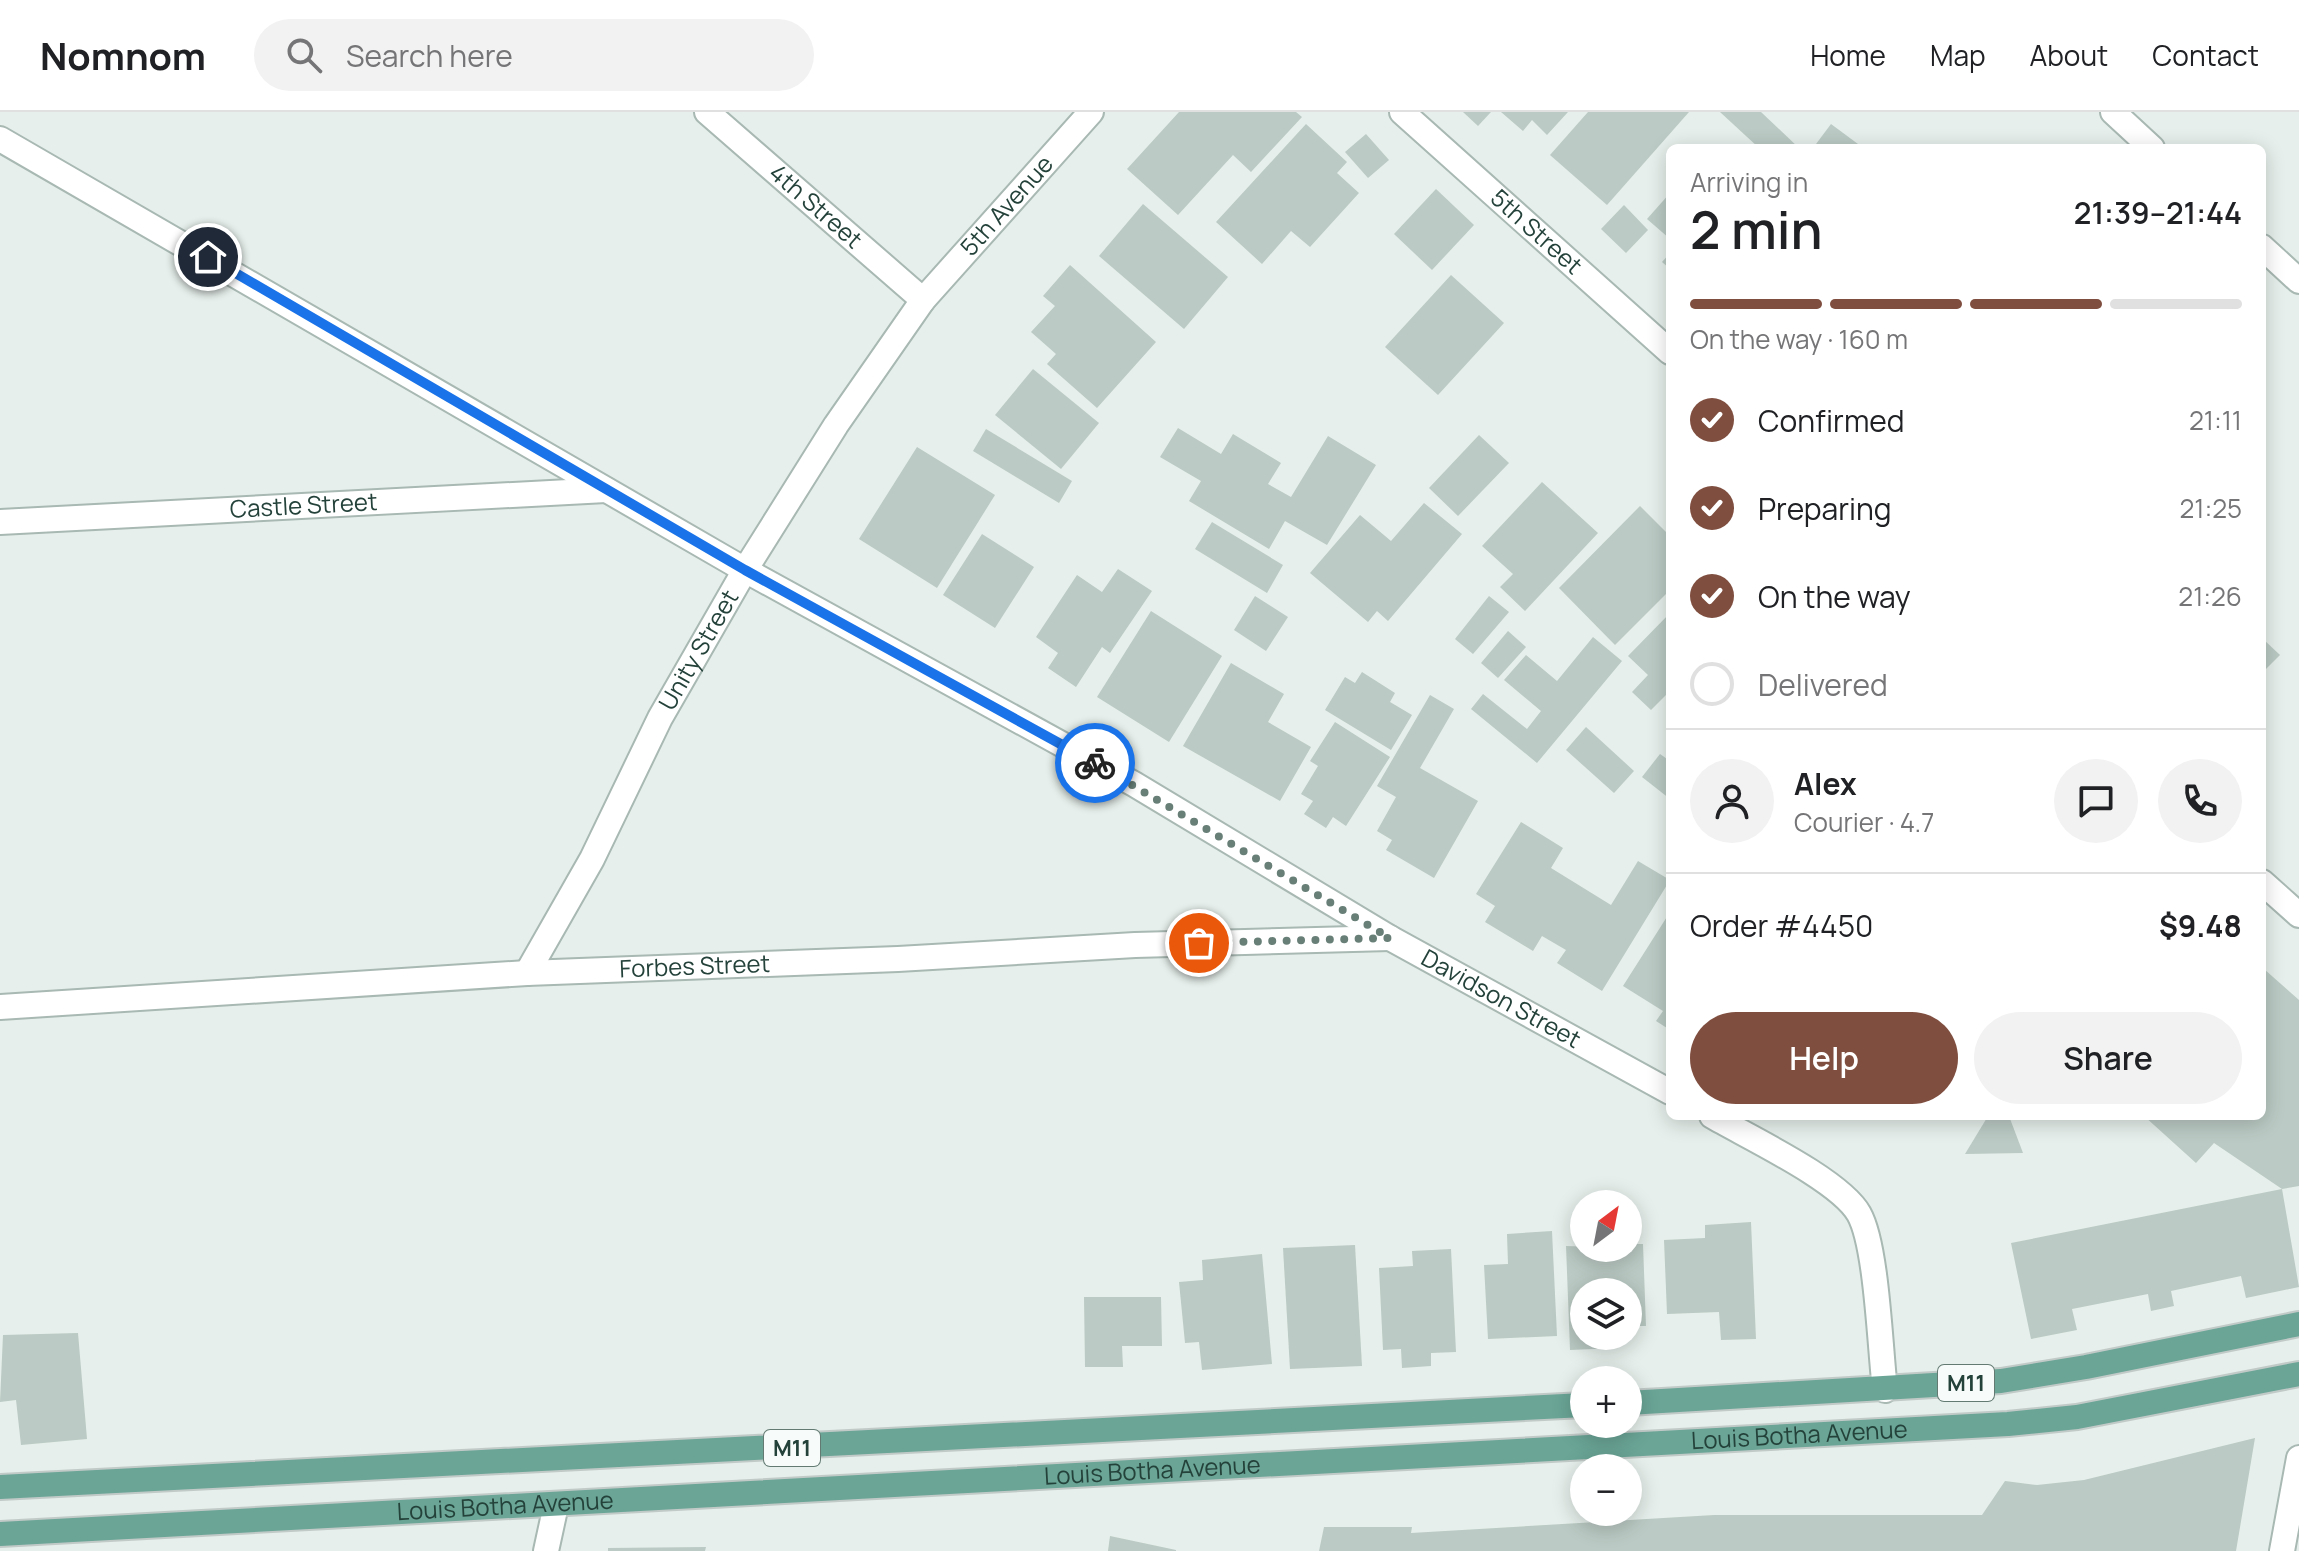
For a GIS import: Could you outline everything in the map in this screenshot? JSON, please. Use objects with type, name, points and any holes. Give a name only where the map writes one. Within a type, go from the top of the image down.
[{"type":"main road","name":"Louis Botha Avenue","points":[[1642,1402],[2001,1381],[2299,1324]]},
{"type":"main road","name":"Louis Botha Avenue","points":[[0,1534],[2008,1424],[2077,1417],[2299,1374]]},
{"type":"main road","name":"Louis Botha Avenue","points":[[0,1487],[1570,1406]]},
{"type":"street","name":"4th Street","points":[[707,112],[923,300]]},
{"type":"street","name":"5th Avenue","points":[[923,300],[1091,112]]},
{"type":"street","name":"5th Street","points":[[1402,112],[1666,348]]},
{"type":"street","points":[[2113,112],[2148,144]]},
{"type":"street","name":"Davidson Street","points":[[0,139],[745,570],[1134,784],[1390,938],[1666,1090]]},
{"type":"street","points":[[2266,251],[2299,281]]},
{"type":"street","name":"Unity Street","points":[[527,973],[592,859],[660,718],[745,570],[836,425],[923,300]]},
{"type":"street","name":"Castle Street","points":[[0,522],[606,490]]},
{"type":"street","points":[[2266,886],[2299,915]]},
{"type":"street","name":"Forbes Street","points":[[0,1007],[527,973],[898,959],[1135,945],[1390,938]]},
{"type":"street","points":[[1719,1120],[1828,1185],[1858,1212],[1870,1257],[1885,1390]]},
{"type":"street","points":[[2282,1551],[2299,1458]]},
{"type":"street","points":[[546,1551],[556,1505]]},
{"type":"building","points":[[1179,112],[1296,112],[1302,117],[1251,172],[1233,155],[1178,215],[1127,169]]},
{"type":"building","points":[[1463,112],[1491,112],[1478,126]]},
{"type":"building","points":[[1501,112],[1568,112],[1547,135],[1532,120],[1523,131]]},
{"type":"building","points":[[1588,112],[1689,112],[1607,205],[1550,155]]},
{"type":"building","points":[[1720,112],[1761,112],[1795,144],[1755,144]]},
{"type":"building","points":[[1306,124],[1347,162],[1337,173],[1359,193],[1310,247],[1291,231],[1262,264],[1216,222]]},
{"type":"building","points":[[1831,124],[1858,144],[1816,144]]},
{"type":"building","points":[[1366,134],[1389,160],[1368,178],[1345,152]]},
{"type":"building","points":[[1436,189],[1474,225],[1432,270],[1394,234]]},
{"type":"building","points":[[1666,198],[1666,236],[1647,219]]},
{"type":"building","points":[[1143,204],[1228,277],[1184,329],[1099,256]]},
{"type":"building","points":[[1624,205],[1648,230],[1626,253],[1601,229]]},
{"type":"building","points":[[1070,265],[1156,342],[1097,408],[1047,364],[1056,354],[1031,332],[1055,306],[1043,296]]},
{"type":"building","points":[[1451,275],[1504,323],[1438,395],[1385,347]]},
{"type":"building","points":[[1033,369],[1099,423],[1061,469],[995,415]]},
{"type":"building","points":[[1178,428],[1221,454],[1233,434],[1281,463],[1268,484],[1291,497],[1328,436],[1376,465],[1327,545],[1285,521],[1269,549],[1189,501],[1201,481],[1160,457]]},
{"type":"building","points":[[986,429],[1072,481],[1059,503],[973,451]]},
{"type":"building","points":[[1479,435],[1509,463],[1458,516],[1429,488]]},
{"type":"building","points":[[917,447],[995,495],[937,588],[859,539]]},
{"type":"building","points":[[1542,482],[1598,533],[1525,611],[1500,587],[1513,574],[1482,546]]},
{"type":"building","points":[[1424,503],[1462,534],[1388,621],[1377,611],[1368,622],[1310,573],[1360,515],[1391,541]]},
{"type":"building","points":[[1640,506],[1666,532],[1666,594],[1615,645],[1559,588]]},
{"type":"building","points":[[1212,522],[1283,565],[1267,593],[1195,549]]},
{"type":"building","points":[[982,534],[1034,567],[995,628],[943,595]]},
{"type":"building","points":[[1118,569],[1152,591],[1110,653],[1102,647],[1076,687],[1048,668],[1058,653],[1036,637],[1077,575],[1102,592]]},
{"type":"building","points":[[1255,596],[1288,617],[1266,651],[1234,630]]},
{"type":"building","points":[[1489,596],[1509,612],[1473,654],[1455,639]]},
{"type":"building","points":[[1151,611],[1222,656],[1169,742],[1097,697]]},
{"type":"building","points":[[1666,617],[1666,695],[1651,710],[1632,692],[1648,675],[1628,656]]},
{"type":"building","points":[[1508,631],[1526,647],[1498,678],[1481,663]]},
{"type":"building","points":[[1593,637],[1622,661],[1537,763],[1471,709],[1483,694],[1527,729],[1541,711],[1504,680],[1526,655],[1557,681]]},
{"type":"building","points":[[2266,642],[2280,655],[2266,669]]},
{"type":"building","points":[[1231,663],[1284,694],[1268,722],[1311,747],[1280,801],[1183,746]]},
{"type":"building","points":[[1362,672],[1395,693],[1390,702],[1412,715],[1391,750],[1325,710],[1345,677],[1355,683]]},
{"type":"building","points":[[1430,695],[1454,709],[1420,768],[1478,801],[1434,878],[1386,850],[1392,840],[1377,831],[1396,797],[1377,786]]},
{"type":"building","points":[[1335,722],[1390,757],[1346,826],[1333,817],[1326,828],[1304,814],[1313,801],[1301,794],[1318,766],[1310,761]]},
{"type":"building","points":[[1586,727],[1634,771],[1614,793],[1566,750]]},
{"type":"building","points":[[1660,754],[1666,758],[1666,796],[1642,777]]},
{"type":"building","points":[[1521,822],[1563,848],[1551,868],[1611,905],[1638,861],[1666,878],[1666,887],[1602,991],[1557,963],[1566,950],[1542,936],[1533,951],[1485,922],[1495,906],[1476,894]]},
{"type":"building","points":[[1666,918],[1666,1027],[1656,1021],[1663,1011],[1623,986]]},
{"type":"building","points":[[2266,971],[2299,1000],[2299,1186],[2282,1189],[2214,1143],[2196,1163],[2148,1120],[2266,1120]]},
{"type":"building","points":[[1986,1120],[2011,1120],[2023,1153],[1965,1154]]},
{"type":"building","points":[[2282,1189],[2299,1287],[2246,1298],[2241,1276],[2171,1291],[2174,1306],[2151,1311],[2148,1294],[2072,1309],[2077,1330],[2031,1339],[2011,1243]]},
{"type":"building","points":[[1751,1222],[1756,1339],[1721,1340],[1719,1312],[1667,1314],[1664,1240],[1705,1238],[1705,1225]]},
{"type":"building","points":[[1552,1231],[1557,1336],[1488,1339],[1484,1265],[1508,1264],[1507,1234]]},
{"type":"building","points":[[1643,1244],[1646,1326],[1642,1326],[1642,1278],[1570,1278],[1570,1350],[1566,1246],[1570,1246],[1570,1262],[1642,1262]]},
{"type":"building","points":[[1355,1245],[1362,1366],[1290,1369],[1283,1248]]},
{"type":"building","points":[[1451,1249],[1456,1352],[1431,1353],[1431,1366],[1402,1368],[1401,1349],[1383,1350],[1379,1268],[1413,1266],[1412,1251]]},
{"type":"building","points":[[1262,1254],[1272,1364],[1202,1370],[1199,1342],[1185,1343],[1179,1282],[1203,1280],[1202,1260]]},
{"type":"building","points":[[1084,1297],[1161,1297],[1162,1346],[1122,1346],[1123,1367],[1085,1367]]},
{"type":"building","points":[[78,1333],[87,1439],[21,1445],[16,1400],[0,1402],[3,1335]]},
{"type":"building","points":[[2255,1438],[2236,1551],[1319,1551],[1324,1527],[1412,1527],[1411,1533],[1570,1524],[1570,1526],[1642,1526],[1642,1519],[1714,1515],[1982,1515],[2005,1481],[2037,1485],[2084,1480]]},
{"type":"building","points":[[1110,1536],[1176,1550],[1176,1551],[1108,1551]]},
{"type":"building","points":[[706,1547],[705,1551],[608,1551],[608,1548]]},
{"type":"way so far","points":[[1095,763],[1390,938],[1199,943]]},
{"type":"route","points":[[208,257],[745,570],[1095,763]]}]
